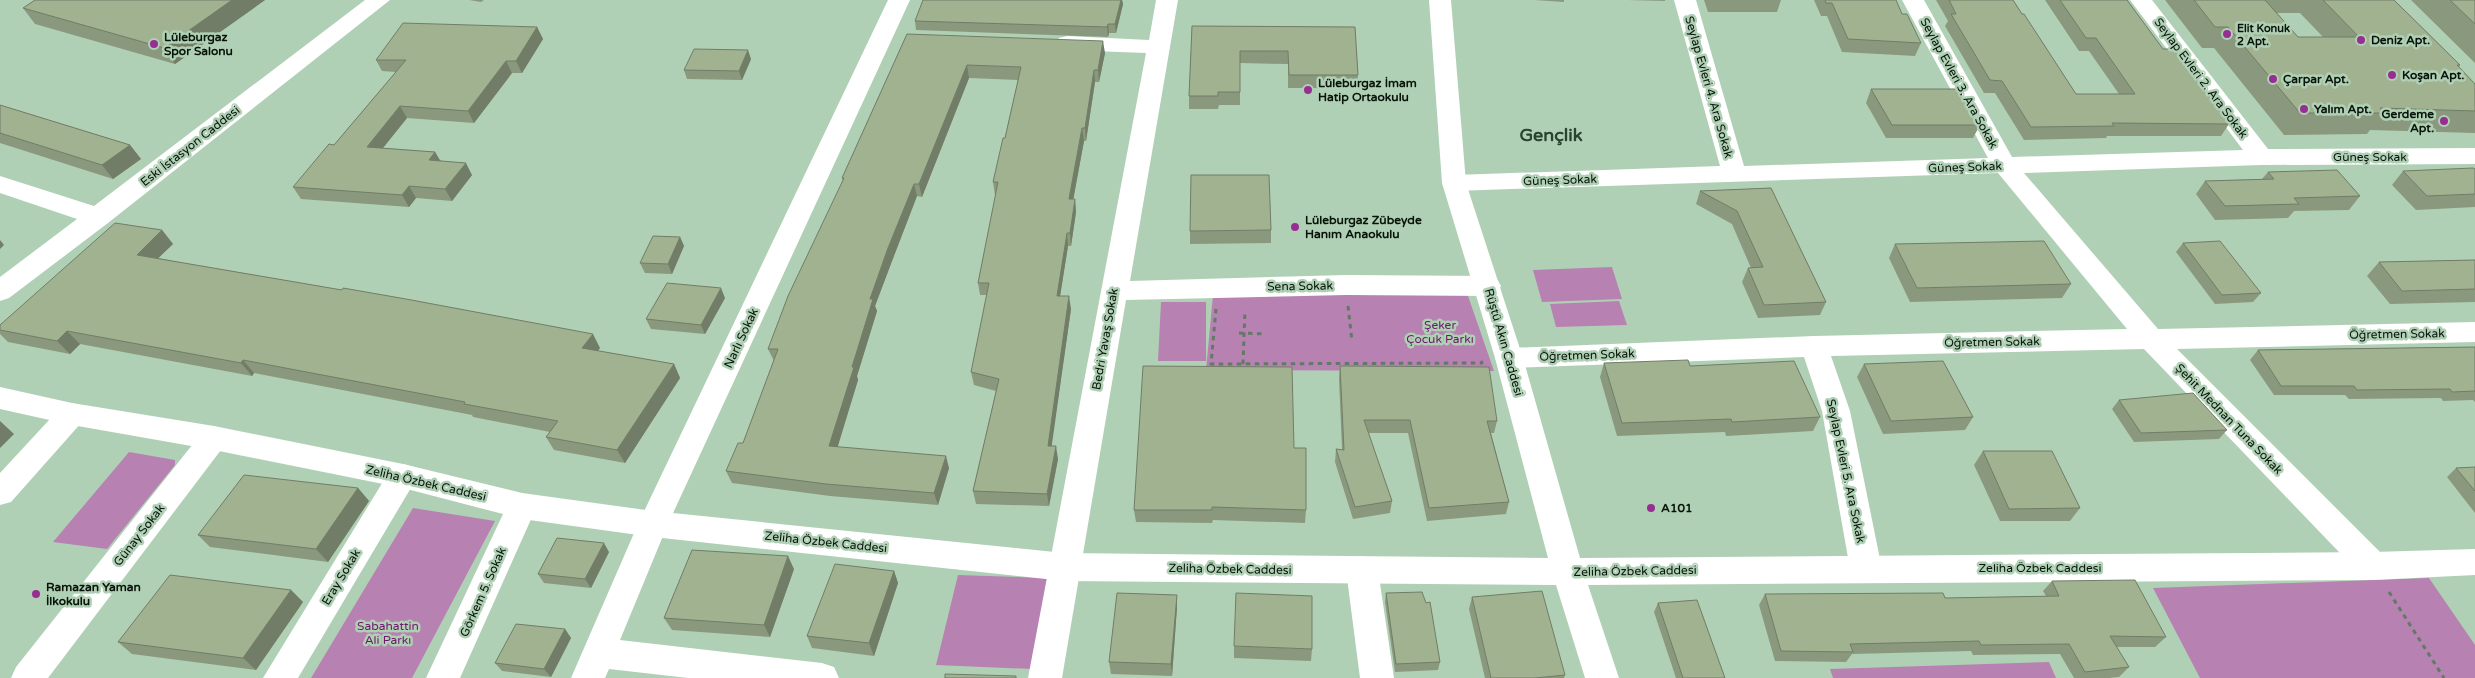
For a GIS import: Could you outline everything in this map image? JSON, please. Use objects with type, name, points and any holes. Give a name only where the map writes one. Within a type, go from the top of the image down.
[{"type":"street","name":"Eski İstasyon Caddesi","points":[[0,291],[379,0]]},
{"type":"street","name":"Narlı Sokak","points":[[594,666],[653,524],[892,37],[899,0]]},
{"type":"street","name":"Bedri Yavaş Sokak","points":[[1045,678],[1113,291],[1167,0]]},
{"type":"street","name":"Rüştü Akın Caddesi","points":[[1440,0],[1454,183],[1488,286],[1568,572],[1602,678]]},
{"type":"street","name":"Seylap Evleri 4. Ara Sokak","points":[[1685,0],[1734,174]]},
{"type":"street","name":"Seylap Evleri 3. Ara Sokak","points":[[1913,0],[2005,166]]},
{"type":"street","name":"Seylap Evleri 2. Ara Sokak","points":[[2141,0],[2260,157]]},
{"type":"street","points":[[1050,43],[1158,47]]},
{"type":"street","name":"Güneş Sokak","points":[[1454,183],[2260,157],[2475,156]]},
{"type":"street","name":"Şehit Mednan Tuna Sokak","points":[[2005,166],[2151,339],[2372,566]]},
{"type":"street","points":[[0,184],[99,216]]},
{"type":"street","name":"Sena Sokak","points":[[1113,291],[1212,287],[1488,286]]},
{"type":"street","name":"Öğretmen Sokak","points":[[1509,358],[1814,346],[2475,332]]},
{"type":"street","name":"Seylap Evleri 5. Ara Sokak","points":[[1814,346],[1836,411],[1866,569]]},
{"type":"street","name":"Zeliha Özbek Caddesi","points":[[0,398],[72,414],[214,438],[403,476],[522,506],[653,524],[1064,567],[1568,572],[2372,566],[2475,562]]},
{"type":"street","points":[[0,493],[72,414]]},
{"type":"street","name":"Günay Sokak","points":[[28,678],[214,438]]},
{"type":"street","name":"Eray Sokak","points":[[280,678],[403,476]]},
{"type":"street","name":"Görkem 5. Sokak","points":[[443,678],[522,506]]},
{"type":"street","points":[[1362,570],[1377,678]]},
{"type":"street","points":[[594,666],[822,678]]},
{"type":"path","points":[[1212,287],[1210,300],[1217,305],[1211,364],[1482,363],[1479,355]]},
{"type":"path","points":[[1339,304],[1358,304]]},
{"type":"path","points":[[1348,304],[1352,341]]},
{"type":"path","points":[[1243,364],[1245,305]]},
{"type":"path","points":[[1238,333],[1266,334]]},
{"type":"path","points":[[2372,566],[2444,678]]},
{"type":"green space","points":[[1612,267],[1622,299],[1542,302],[1533,270]]},
{"type":"green space","name":"Şeker Çocuk Parkı","points":[[1467,293],[1494,371],[1206,370],[1213,295]]},
{"type":"green space","points":[[1619,301],[1627,325],[1556,327],[1550,304]]},
{"type":"green space","points":[[1161,302],[1206,302],[1206,361],[1158,361]]},
{"type":"green space","points":[[129,452],[175,460],[175,465],[107,549],[53,542]]},
{"type":"green space","name":"Sabahattin Ali Parkı","points":[[413,508],[495,521],[412,678],[311,678]]},
{"type":"green space","points":[[958,575],[1049,578],[1033,669],[936,665]]},
{"type":"green space","points":[[2429,578],[2475,645],[2475,678],[2200,678],[2153,588]]},
{"type":"green space","points":[[2049,662],[2056,678],[1833,678],[1830,669]]},
{"type":"building","points":[[35,0],[232,0],[164,48],[23,8]]},
{"type":"building","points":[[923,0],[1121,0],[1115,24],[1108,24],[1107,27],[915,21]]},
{"type":"building","points":[[1825,0],[1896,0],[1902,14],[1907,14],[1921,43],[1848,39],[1832,3],[1826,3]]},
{"type":"building","points":[[1949,0],[2013,0],[2076,94],[2135,94],[2096,38],[2086,38],[2060,0],[2127,0],[2163,49],[2175,49],[2229,124],[2112,123],[2114,126],[2031,127],[2002,81],[1990,80],[1951,14],[1956,14]]},
{"type":"building","points":[[2194,0],[2265,0],[2298,37],[2359,37],[2323,0],[2394,0],[2460,65],[2457,65],[2475,84],[2475,111],[2380,108],[2384,113],[2300,113],[2228,27],[2215,27]]},
{"type":"building","points":[[2450,0],[2475,0],[2475,24]]},
{"type":"building","points":[[403,23],[537,27],[516,61],[506,61],[468,111],[400,106],[367,147],[435,152],[429,160],[466,163],[445,189],[409,186],[402,195],[293,187],[329,144],[334,145],[406,60],[376,60]]},
{"type":"building","points":[[1192,26],[1355,27],[1358,75],[1289,75],[1288,51],[1240,51],[1240,92],[1218,92],[1218,96],[1189,96]]},
{"type":"building","points":[[907,34],[1103,41],[1098,70],[1094,70],[1085,128],[1082,128],[1069,199],[1075,199],[1070,233],[1067,233],[1057,296],[1069,296],[1048,446],[1056,446],[1047,494],[973,491],[999,379],[971,372],[989,283],[978,283],[998,182],[993,182],[1021,67],[967,65],[919,184],[914,184],[888,248],[870,299],[873,299],[829,446],[946,456],[934,493],[826,484],[726,471],[738,443],[743,443],[778,349],[768,349],[788,296],[844,178],[842,178]]},
{"type":"building","points":[[694,49],[748,50],[739,71],[684,70]]},
{"type":"building","points":[[1871,89],[1957,89],[1980,125],[1892,125]]},
{"type":"building","points":[[0,105],[130,145],[102,165],[0,133]]},
{"type":"building","points":[[2475,169],[2475,194],[2427,196],[2403,171]]},
{"type":"building","points":[[2337,170],[2360,196],[2294,198],[2299,204],[2225,206],[2205,181],[2274,179],[2268,172]]},
{"type":"building","points":[[1191,175],[1269,175],[1271,230],[1190,231]]},
{"type":"building","points":[[1771,188],[1826,302],[1764,305],[1748,268],[1763,267],[1737,211],[1700,191]]},
{"type":"building","points":[[115,223],[162,230],[137,255],[342,290],[343,288],[593,334],[582,348],[674,364],[617,450],[546,437],[558,421],[464,404],[465,402],[243,360],[241,363],[67,331],[57,341],[0,330],[0,325]]},
{"type":"building","points":[[653,236],[680,237],[668,264],[640,263]]},
{"type":"building","points":[[2044,241],[2071,284],[1917,288],[1895,244]]},
{"type":"building","points":[[2220,241],[2261,293],[2222,295],[2183,243]]},
{"type":"building","points":[[2475,260],[2475,289],[2402,291],[2379,262]]},
{"type":"building","points":[[667,283],[721,288],[701,325],[646,319]]},
{"type":"building","points":[[2475,347],[2475,391],[2452,392],[2450,389],[2357,390],[2354,386],[2281,386],[2258,350]]},
{"type":"building","points":[[1688,360],[1690,366],[1794,361],[1820,417],[1732,422],[1731,419],[1622,423],[1604,363]]},
{"type":"building","points":[[1943,361],[1973,417],[1891,421],[1864,364]]},
{"type":"building","points":[[1143,366],[1292,367],[1294,448],[1306,448],[1306,510],[1212,507],[1212,510],[1134,510]]},
{"type":"building","points":[[1340,366],[1489,367],[1497,421],[1487,421],[1509,502],[1429,508],[1410,420],[1364,420],[1392,501],[1355,507],[1336,449],[1344,450]]},
{"type":"building","points":[[2193,393],[2227,430],[2141,433],[2119,400]]},
{"type":"building","points":[[1983,451],[2052,451],[2080,508],[2009,509]]},
{"type":"building","points":[[2475,467],[2475,491],[2456,468]]},
{"type":"building","points":[[244,475],[358,488],[316,549],[198,535]]},
{"type":"building","points":[[557,538],[604,543],[585,579],[538,574]]},
{"type":"building","points":[[692,550],[788,556],[764,625],[664,618]]},
{"type":"building","points":[[835,564],[894,571],[869,643],[807,636]]},
{"type":"building","points":[[170,575],[291,590],[243,658],[118,642]]},
{"type":"building","points":[[2135,580],[2166,637],[2110,636],[2129,667],[2085,672],[2069,644],[1981,645],[1979,641],[1850,644],[1853,652],[1781,651],[1765,594],[1943,593],[1945,598],[2059,596],[2052,581]]},
{"type":"building","points":[[1542,591],[1565,675],[1535,678],[1491,678],[1472,597]]},
{"type":"building","points":[[1422,592],[1426,603],[1430,602],[1440,662],[1396,664],[1386,593]]},
{"type":"building","points":[[1117,593],[1177,595],[1171,664],[1109,662]]},
{"type":"building","points":[[1236,593],[1312,596],[1312,649],[1234,646]]},
{"type":"building","points":[[1697,600],[1725,678],[1683,678],[1658,603]]},
{"type":"building","points":[[516,624],[565,629],[544,669],[495,663]]},
{"type":"building","points":[[945,674],[1016,676],[1016,678],[945,678]]},
{"type":"place","name":"Elit Konuk 2 Apt.","points":[[2227,34]]},
{"type":"place","name":"Deniz Apt.","points":[[2361,40]]},
{"type":"place","name":"Lüleburgaz Spor Salonu","points":[[154,44]]},
{"type":"place","name":"Koşan Apt.","points":[[2392,75]]},
{"type":"place","name":"Çarpar Apt.","points":[[2273,79]]},
{"type":"place","name":"Lüleburgaz İmam Hatip Ortaokulu","points":[[1308,90]]},
{"type":"place","name":"Yalım Apt.","points":[[2304,109]]},
{"type":"place","name":"Gerdeme Apt.","points":[[2444,121]]},
{"type":"place","name":"Lüleburgaz Zübeyde Hanım Anaokulu","points":[[1295,227]]},
{"type":"place","name":"A101","points":[[1651,508]]},
{"type":"place","name":"Ramazan Yaman İlkokulu","points":[[36,594]]},
{"type":"district","name":"Gençlik","points":[[1551,135]]}]
